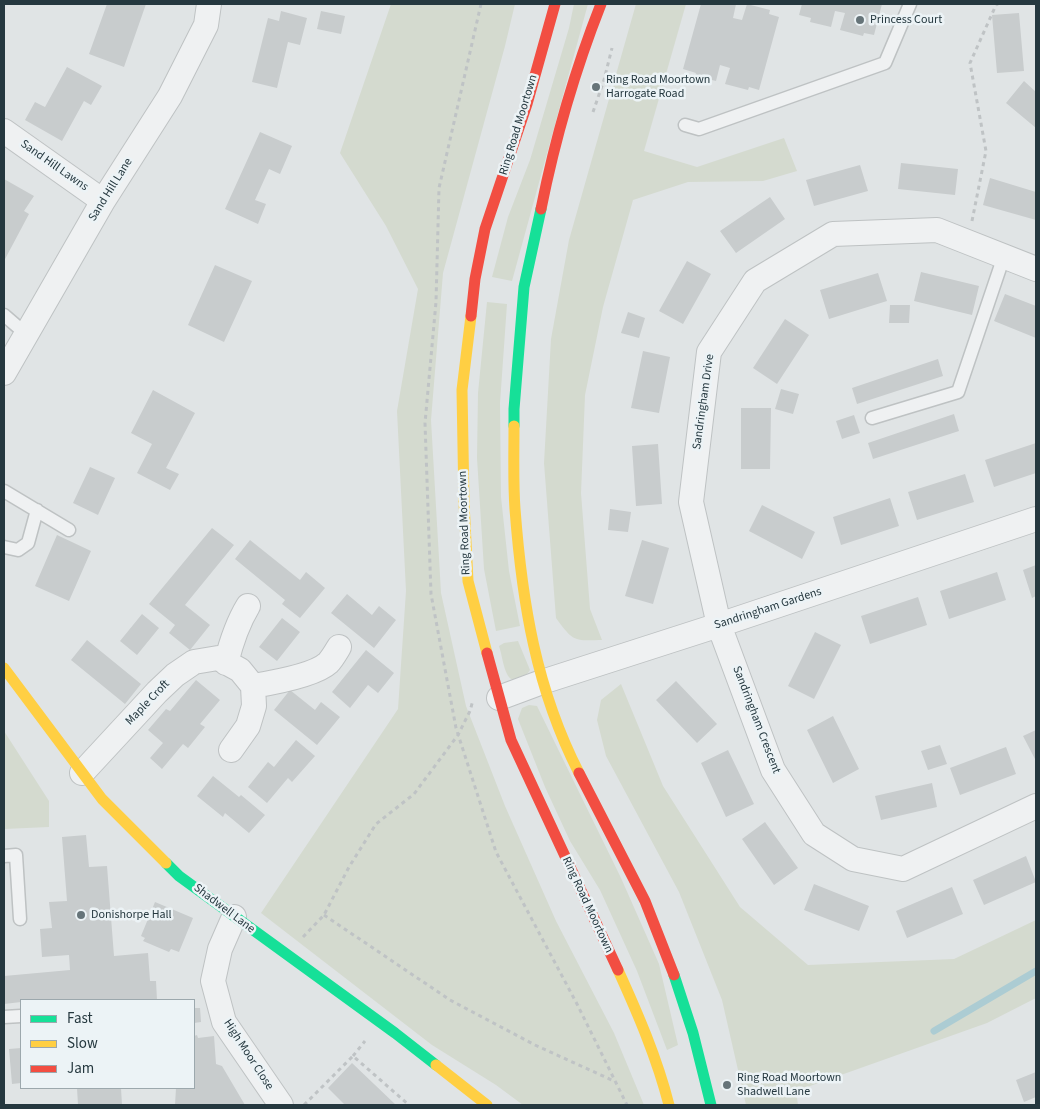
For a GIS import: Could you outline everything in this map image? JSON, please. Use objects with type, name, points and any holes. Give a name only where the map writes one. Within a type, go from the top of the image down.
[{"type":"main road","name":"Ring Road Moortown","points":[[555,4],[527,104],[485,229],[475,279],[462,390],[464,503],[468,581],[511,740],[634,1005],[662,1078],[669,1105]]},
{"type":"main road","points":[[601,4],[584,47],[551,160],[524,287],[514,409],[515,508],[527,618],[542,682],[568,751],[645,901],[668,957],[693,1033],[711,1105]]},
{"type":"main road","name":"Shadwell Lane","points":[[4,668],[102,799],[179,876],[395,1033],[488,1105]]},
{"type":"street","name":"Sand Hill Lane","points":[[4,373],[104,201],[170,96],[206,24],[209,4]]},
{"type":"street","name":"Sand Hill Lawns","points":[[4,131],[104,201]]},
{"type":"street","name":"Sandringham Drive","points":[[720,625],[691,502],[709,352],[755,281],[833,234],[937,230],[1036,269]]},
{"type":"street","name":"Sandringham Gardens","points":[[498,693],[542,682],[720,625],[1036,519]]},
{"type":"street","points":[[226,663],[241,616],[248,606]]},
{"type":"street","name":"Sandringham Crescent","points":[[720,625],[773,770],[814,834],[853,859],[903,869],[1036,806]]},
{"type":"street","points":[[231,750],[248,726],[254,706],[253,686],[286,680],[328,664],[339,647]]},
{"type":"street","name":"Maple Croft","points":[[82,773],[157,692],[175,675],[194,662],[218,658],[240,670],[253,686]]},
{"type":"street","name":"High Moor Close","points":[[234,917],[220,949],[213,981],[224,1022],[281,1105]]},
{"type":"lane","points":[[685,125],[699,129],[886,64],[910,4]]},
{"type":"lane","points":[[872,418],[958,392],[1004,256]]},
{"type":"lane","points":[[4,315],[26,334]]},
{"type":"lane","points":[[4,491],[68,530]]},
{"type":"lane","points":[[4,547],[18,550],[28,543],[37,510]]},
{"type":"lane","points":[[4,856],[16,855],[20,919]]},
{"type":"lane","points":[[4,1017],[20,1016]]},
{"type":"path","points":[[967,242],[986,151],[970,63],[998,4]]},
{"type":"path","points":[[286,955],[324,915],[349,867],[376,824],[414,794],[458,736],[470,711],[475,695],[498,693]]},
{"type":"path","points":[[324,915],[450,1000],[535,1045],[614,1081]]},
{"type":"path","points":[[304,1105],[353,1056],[370,1036]]},
{"type":"path","points":[[353,1056],[409,1105]]},
{"type":"shaded area","points":[[391,4],[515,4],[443,273],[431,420],[441,593],[466,706],[505,806],[556,921],[614,1033],[644,1105],[523,1105],[496,1085],[432,1045],[261,913],[398,709],[406,591],[397,411],[418,289],[386,226],[340,153]]},
{"type":"shaded area","points":[[574,4],[588,4],[512,281],[492,277],[508,217],[530,160],[569,28]]},
{"type":"shaded area","points":[[636,4],[686,4],[644,151],[697,167],[784,138],[797,171],[763,181],[688,182],[633,200],[603,307],[585,395],[581,493],[590,609],[602,640],[579,640],[570,635],[556,618],[544,463],[551,339],[569,240]]},
{"type":"shaded area","points":[[487,302],[507,304],[500,403],[501,497],[509,571],[520,626],[496,631],[484,569],[477,458],[478,393]]},
{"type":"shaded area","points":[[518,641],[530,670],[525,676],[516,681],[510,678],[504,668],[499,646],[504,643]]},
{"type":"shaded area","points":[[621,684],[663,786],[740,907],[808,965],[954,959],[1036,920],[1036,998],[987,1023],[796,1091],[798,1105],[746,1105],[722,1000],[679,892],[606,756],[597,720],[601,700]]},
{"type":"shaded area","points":[[529,705],[537,706],[621,878],[659,964],[678,1045],[667,1050],[637,971],[600,890],[570,841],[545,787],[518,719],[522,708]]},
{"type":"shaded area","points":[[4,731],[49,801],[49,827],[4,829]]},
{"type":"building","points":[[107,4],[146,4],[124,67],[89,54]]},
{"type":"building","points":[[701,4],[736,4],[733,18],[742,20],[747,4],[770,10],[769,14],[779,17],[759,90],[749,87],[748,90],[725,84],[730,68],[720,65],[716,81],[695,76],[696,73],[683,69]]},
{"type":"building","name":"Princess Court","points":[[802,4],[882,4],[874,35],[864,33],[863,36],[840,30],[845,13],[835,11],[831,27],[810,22],[811,18],[799,15]]},
{"type":"building","points":[[281,11],[307,18],[300,45],[288,42],[277,88],[252,82],[268,18],[279,21]]},
{"type":"building","points":[[321,11],[345,16],[341,34],[317,29]]},
{"type":"building","points":[[1019,13],[1024,71],[997,73],[992,15]]},
{"type":"building","points":[[67,67],[102,86],[91,105],[84,101],[62,141],[25,120],[35,102],[45,107]]},
{"type":"building","points":[[1024,81],[1036,92],[1036,128],[1006,103]]},
{"type":"building","points":[[260,132],[292,146],[280,174],[269,169],[255,200],[266,204],[258,224],[225,209]]},
{"type":"building","points":[[901,163],[958,169],[955,195],[898,189]]},
{"type":"building","points":[[860,165],[868,191],[814,206],[806,180]]},
{"type":"building","points":[[990,178],[1036,192],[1036,220],[983,205]]},
{"type":"building","points":[[4,179],[34,196],[24,211],[29,214],[4,261]]},
{"type":"building","points":[[770,197],[785,219],[736,253],[720,231]]},
{"type":"building","points":[[687,261],[711,274],[683,324],[659,311]]},
{"type":"building","points":[[215,265],[252,281],[224,342],[188,325]]},
{"type":"building","points":[[921,272],[979,286],[972,315],[914,301]]},
{"type":"building","points":[[878,273],[887,301],[829,319],[820,290]]},
{"type":"building","points":[[1005,294],[1036,306],[1036,338],[994,321]]},
{"type":"building","points":[[890,305],[910,305],[909,323],[889,323]]},
{"type":"building","points":[[628,312],[645,318],[639,338],[621,333]]},
{"type":"building","points":[[785,319],[809,335],[777,384],[753,368]]},
{"type":"building","points":[[643,351],[670,357],[659,413],[631,408]]},
{"type":"building","points":[[938,359],[943,376],[857,404],[852,388]]},
{"type":"building","points":[[781,389],[799,394],[793,414],[775,409]]},
{"type":"building","points":[[153,390],[195,413],[166,468],[179,474],[170,490],[137,473],[152,444],[131,433]]},
{"type":"building","points":[[741,408],[771,408],[770,469],[741,469]]},
{"type":"building","points":[[954,414],[959,431],[873,459],[868,443]]},
{"type":"building","points":[[854,415],[860,433],[842,439],[836,421]]},
{"type":"building","points":[[1036,443],[1036,473],[994,487],[985,460]]},
{"type":"building","points":[[658,444],[662,504],[636,506],[632,446]]},
{"type":"building","points":[[90,467],[115,478],[98,515],[73,503]]},
{"type":"building","points":[[965,474],[974,502],[917,520],[908,492]]},
{"type":"building","points":[[890,498],[899,526],[841,545],[833,517]]},
{"type":"building","points":[[762,505],[815,532],[802,559],[749,531]]},
{"type":"building","points":[[610,509],[631,512],[628,532],[608,530]]},
{"type":"building","points":[[212,528],[234,545],[185,605],[210,625],[190,650],[169,633],[175,625],[149,604]]},
{"type":"building","points":[[57,535],[91,551],[69,601],[35,586]]},
{"type":"building","points":[[250,540],[300,580],[306,572],[325,588],[300,618],[282,604],[285,600],[235,559]]},
{"type":"building","points":[[642,540],[669,548],[653,604],[625,596]]},
{"type":"building","points":[[1036,565],[1036,596],[1032,598],[1023,570]]},
{"type":"building","points":[[997,572],[1006,600],[949,619],[940,591]]},
{"type":"building","points":[[347,594],[372,615],[379,606],[396,620],[374,648],[331,613]]},
{"type":"building","points":[[918,597],[927,625],[870,644],[861,616]]},
{"type":"building","points":[[142,614],[159,628],[137,655],[120,641]]},
{"type":"building","points":[[282,618],[300,632],[277,661],[259,647]]},
{"type":"building","points":[[815,632],[841,645],[814,699],[788,686]]},
{"type":"building","points":[[87,640],[141,684],[125,704],[71,660]]},
{"type":"building","points":[[366,650],[394,673],[378,693],[368,685],[350,708],[332,692]]},
{"type":"building","points":[[196,680],[220,700],[200,724],[205,727],[188,748],[183,744],[162,769],[150,758],[163,743],[148,730],[166,709],[170,711]]},
{"type":"building","points":[[676,681],[717,724],[697,743],[656,700]]},
{"type":"building","points":[[290,690],[315,710],[321,702],[340,717],[317,745],[274,710]]},
{"type":"building","points":[[833,716],[859,769],[833,783],[807,730]]},
{"type":"building","points":[[1036,730],[1036,761],[1023,736]]},
{"type":"building","points":[[296,740],[315,756],[292,782],[288,778],[267,803],[248,787],[268,762],[274,767]]},
{"type":"building","points":[[940,745],[947,764],[928,770],[921,751]]},
{"type":"building","points":[[1006,747],[1016,774],[960,795],[950,768]]},
{"type":"building","points":[[728,750],[754,804],[726,817],[701,763]]},
{"type":"building","points":[[213,776],[239,797],[241,795],[265,815],[249,833],[225,813],[223,817],[197,796]]},
{"type":"building","points":[[932,783],[937,807],[881,820],[875,796]]},
{"type":"building","points":[[765,822],[798,868],[774,885],[742,839]]},
{"type":"building","name":"Donishorpe Hall","points":[[86,835],[89,867],[107,866],[114,956],[148,953],[150,981],[156,981],[157,999],[20,999],[20,1002],[4,1004],[4,976],[70,970],[69,955],[42,957],[40,929],[52,928],[49,902],[67,901],[62,837]]},
{"type":"building","points":[[1026,856],[1036,882],[984,905],[973,880]]},
{"type":"building","points":[[814,884],[869,906],[859,931],[804,910]]},
{"type":"building","points":[[952,887],[963,914],[907,938],[896,911]]},
{"type":"building","points":[[155,902],[193,918],[179,952],[171,949],[169,952],[143,941],[145,938],[141,936]]},
{"type":"building","points":[[195,1008],[200,1008],[201,1022],[195,1023]]},
{"type":"building","points":[[197,1035],[198,1038],[214,1036],[216,1064],[222,1066],[245,1105],[175,1105],[176,1089],[195,1089],[195,1036]]},
{"type":"building","points":[[20,1048],[20,1083],[12,1084],[9,1049]]},
{"type":"building","points":[[352,1063],[396,1105],[345,1105],[328,1088]]},
{"type":"building","points":[[1036,1072],[1036,1097],[1024,1102],[1016,1080]]},
{"type":"building","points":[[77,1089],[121,1089],[122,1105],[78,1105]]},
{"type":"waterway","points":[[934,1031],[1036,971]]},
{"type":"traffic: fast","points":[[514,426],[524,287],[541,209]]},
{"type":"traffic: fast","points":[[166,863],[179,876],[436,1065]]},
{"type":"traffic: fast","points":[[674,975],[693,1033],[711,1105]]},
{"type":"traffic: slow","points":[[471,316],[462,390],[464,503],[468,581],[487,653]]},
{"type":"traffic: slow","points":[[514,426],[515,509],[527,611],[542,677],[552,709],[579,773]]},
{"type":"traffic: slow","points":[[4,668],[102,799],[166,863]]},
{"type":"traffic: slow","points":[[618,970],[659,1070],[669,1105]]},
{"type":"traffic: slow","points":[[436,1065],[487,1105]]},
{"type":"traffic: jam","points":[[471,316],[475,279],[485,229],[527,104],[555,4]]},
{"type":"traffic: jam","points":[[541,209],[566,105],[601,4]]},
{"type":"traffic: jam","points":[[487,653],[511,740],[618,970]]},
{"type":"traffic: jam","points":[[579,773],[645,901],[674,975]]},
{"type":"place","name":"Princess Court","points":[[860,20]]},
{"type":"place","name":"Ring Road Moortown Harrogate Road","points":[[596,87]]},
{"type":"place","name":"Donishorpe Hall","points":[[81,915]]},
{"type":"place","name":"Ring Road Moortown Shadwell Lane","points":[[727,1085]]}]
